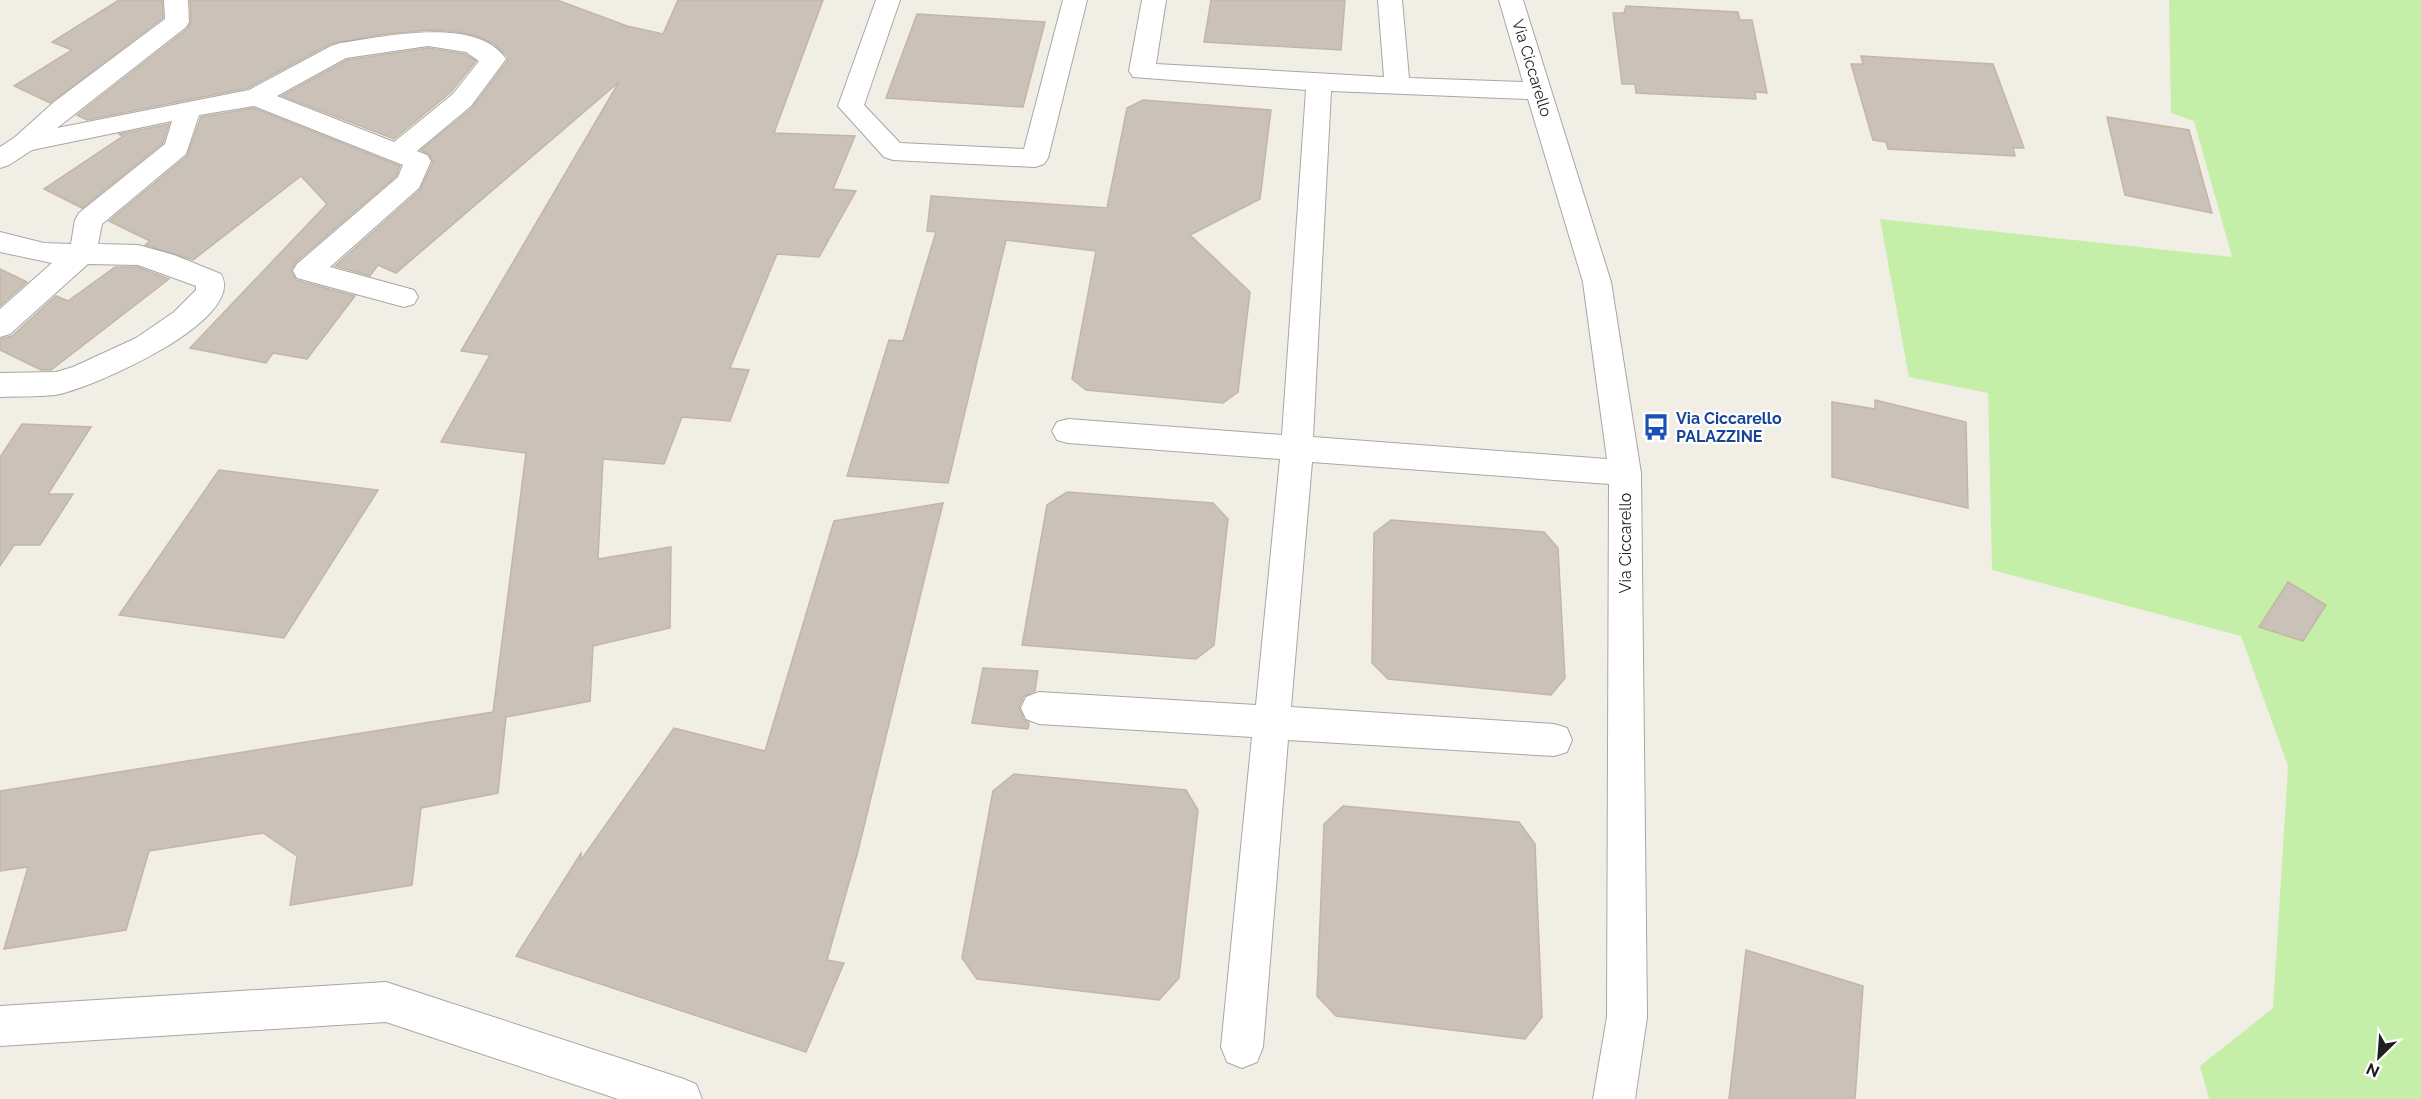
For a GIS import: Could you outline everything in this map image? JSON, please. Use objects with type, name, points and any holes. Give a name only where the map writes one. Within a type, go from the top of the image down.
[{"type":"street","points":[[0,159],[24,143],[63,108],[177,22],[176,0]]},
{"type":"street","points":[[888,0],[851,106],[893,151],[1035,158],[1075,0]]},
{"type":"street","points":[[1154,0],[1142,71],[1319,83],[1539,91]]},
{"type":"street","points":[[1390,0],[1397,86]]},
{"type":"street","name":"Via Ciccarello","points":[[1511,0],[1597,282],[1625,473],[1627,1017],[1614,1099]]},
{"type":"street","points":[[24,143],[256,97],[340,51],[428,38],[473,45],[494,59],[462,100],[399,152]]},
{"type":"street","points":[[1242,1047],[1297,449],[1319,83]]},
{"type":"street","points":[[256,97],[418,161],[409,182],[308,271],[404,297]]},
{"type":"street","points":[[0,326],[83,252],[88,220],[177,148],[188,109]]},
{"type":"street","points":[[0,242],[44,253],[83,252],[138,255],[164,262],[210,281],[210,293],[184,320],[146,346],[81,376],[56,383],[0,385]]},
{"type":"street","points":[[1068,431],[1625,473]]},
{"type":"street","points":[[1039,708],[1554,740]]},
{"type":"street","points":[[0,1026],[386,1002],[681,1099]]},
{"type":"green space","points":[[2169,0],[2421,0],[2421,1099],[2209,1099],[2200,1066],[2273,1008],[2288,766],[2241,636],[1992,570],[1988,393],[1909,377],[1880,219],[2232,257],[2194,121],[2171,113]]},
{"type":"building","points":[[119,0],[162,0],[163,18],[50,103],[14,86],[72,50],[52,42]]},
{"type":"building","points":[[190,0],[557,0],[627,26],[663,34],[678,0],[823,0],[774,133],[855,136],[833,189],[856,191],[819,257],[777,254],[730,368],[749,370],[730,421],[682,417],[664,464],[603,459],[598,559],[671,547],[670,628],[593,646],[590,701],[506,717],[498,793],[421,808],[412,885],[290,905],[297,856],[263,833],[149,851],[126,930],[4,949],[28,867],[0,871],[0,791],[493,712],[526,453],[441,442],[490,355],[461,351],[619,82],[396,273],[378,265],[370,276],[335,266],[420,190],[433,162],[429,154],[421,150],[472,108],[508,57],[493,43],[474,35],[452,31],[428,30],[380,35],[330,44],[248,88],[87,120],[77,115],[187,29],[191,22]]},
{"type":"building","points":[[1211,0],[1345,0],[1341,50],[1204,42]]},
{"type":"building","points":[[1626,6],[1738,12],[1740,20],[1752,20],[1767,93],[1755,92],[1756,99],[1636,93],[1635,84],[1622,84],[1613,13],[1624,13]]},
{"type":"building","points":[[917,14],[1045,22],[1023,107],[886,98]]},
{"type":"building","points":[[428,48],[465,54],[476,61],[451,92],[394,139],[282,96],[347,60]]},
{"type":"building","points":[[1861,56],[1993,64],[2024,148],[2013,148],[2015,156],[1888,149],[1886,142],[1873,140],[1851,64],[1863,64]]},
{"type":"building","points":[[1143,100],[1271,110],[1260,199],[1190,235],[1250,292],[1238,392],[1223,403],[1086,390],[1072,379],[1096,251],[1006,240],[948,483],[847,476],[889,340],[903,341],[936,232],[927,231],[931,196],[1107,208],[1127,108]]},
{"type":"building","points":[[254,108],[400,166],[396,176],[296,262],[291,270],[296,280],[355,296],[307,359],[273,353],[266,363],[190,348],[327,204],[301,176],[193,260],[145,245],[150,241],[109,221],[187,156],[201,117]]},
{"type":"building","points":[[2107,117],[2189,130],[2212,213],[2125,195]]},
{"type":"building","points":[[169,124],[163,143],[82,208],[44,189],[123,136],[119,134]]},
{"type":"building","points":[[115,267],[138,267],[169,279],[51,370],[41,370],[0,350],[0,339],[12,336],[56,296],[68,301]]},
{"type":"building","points":[[0,269],[27,282],[0,306]]},
{"type":"building","points":[[1875,400],[1966,422],[1968,508],[1832,477],[1832,402],[1875,409]]},
{"type":"building","points":[[22,424],[91,427],[48,494],[73,494],[40,545],[14,545],[0,566],[0,457]]},
{"type":"building","points":[[219,470],[378,490],[284,638],[119,615]]},
{"type":"building","points":[[1067,492],[1213,503],[1228,519],[1214,645],[1196,659],[1022,645],[1047,505]]},
{"type":"building","points":[[943,503],[858,851],[827,960],[844,963],[806,1052],[516,956],[581,853],[581,860],[674,728],[765,751],[834,521]]},
{"type":"building","points":[[1391,520],[1544,532],[1558,548],[1565,678],[1551,695],[1388,679],[1372,663],[1374,533]]},
{"type":"building","points":[[2288,582],[2326,605],[2303,641],[2259,627]]},
{"type":"building","points":[[983,668],[1038,671],[1035,691],[1024,696],[1019,707],[1024,720],[1029,723],[1028,729],[972,723]]},
{"type":"building","points":[[1014,774],[1186,790],[1198,810],[1179,978],[1159,1000],[977,979],[962,958],[993,791]]},
{"type":"building","points":[[1343,806],[1519,822],[1535,844],[1542,1017],[1525,1039],[1336,1016],[1317,996],[1324,824]]},
{"type":"building","points":[[1746,950],[1863,986],[1855,1099],[1729,1099]]},
{"type":"place","name":"Via Ciccarello PALAZZINE","points":[[1656,427]]}]
